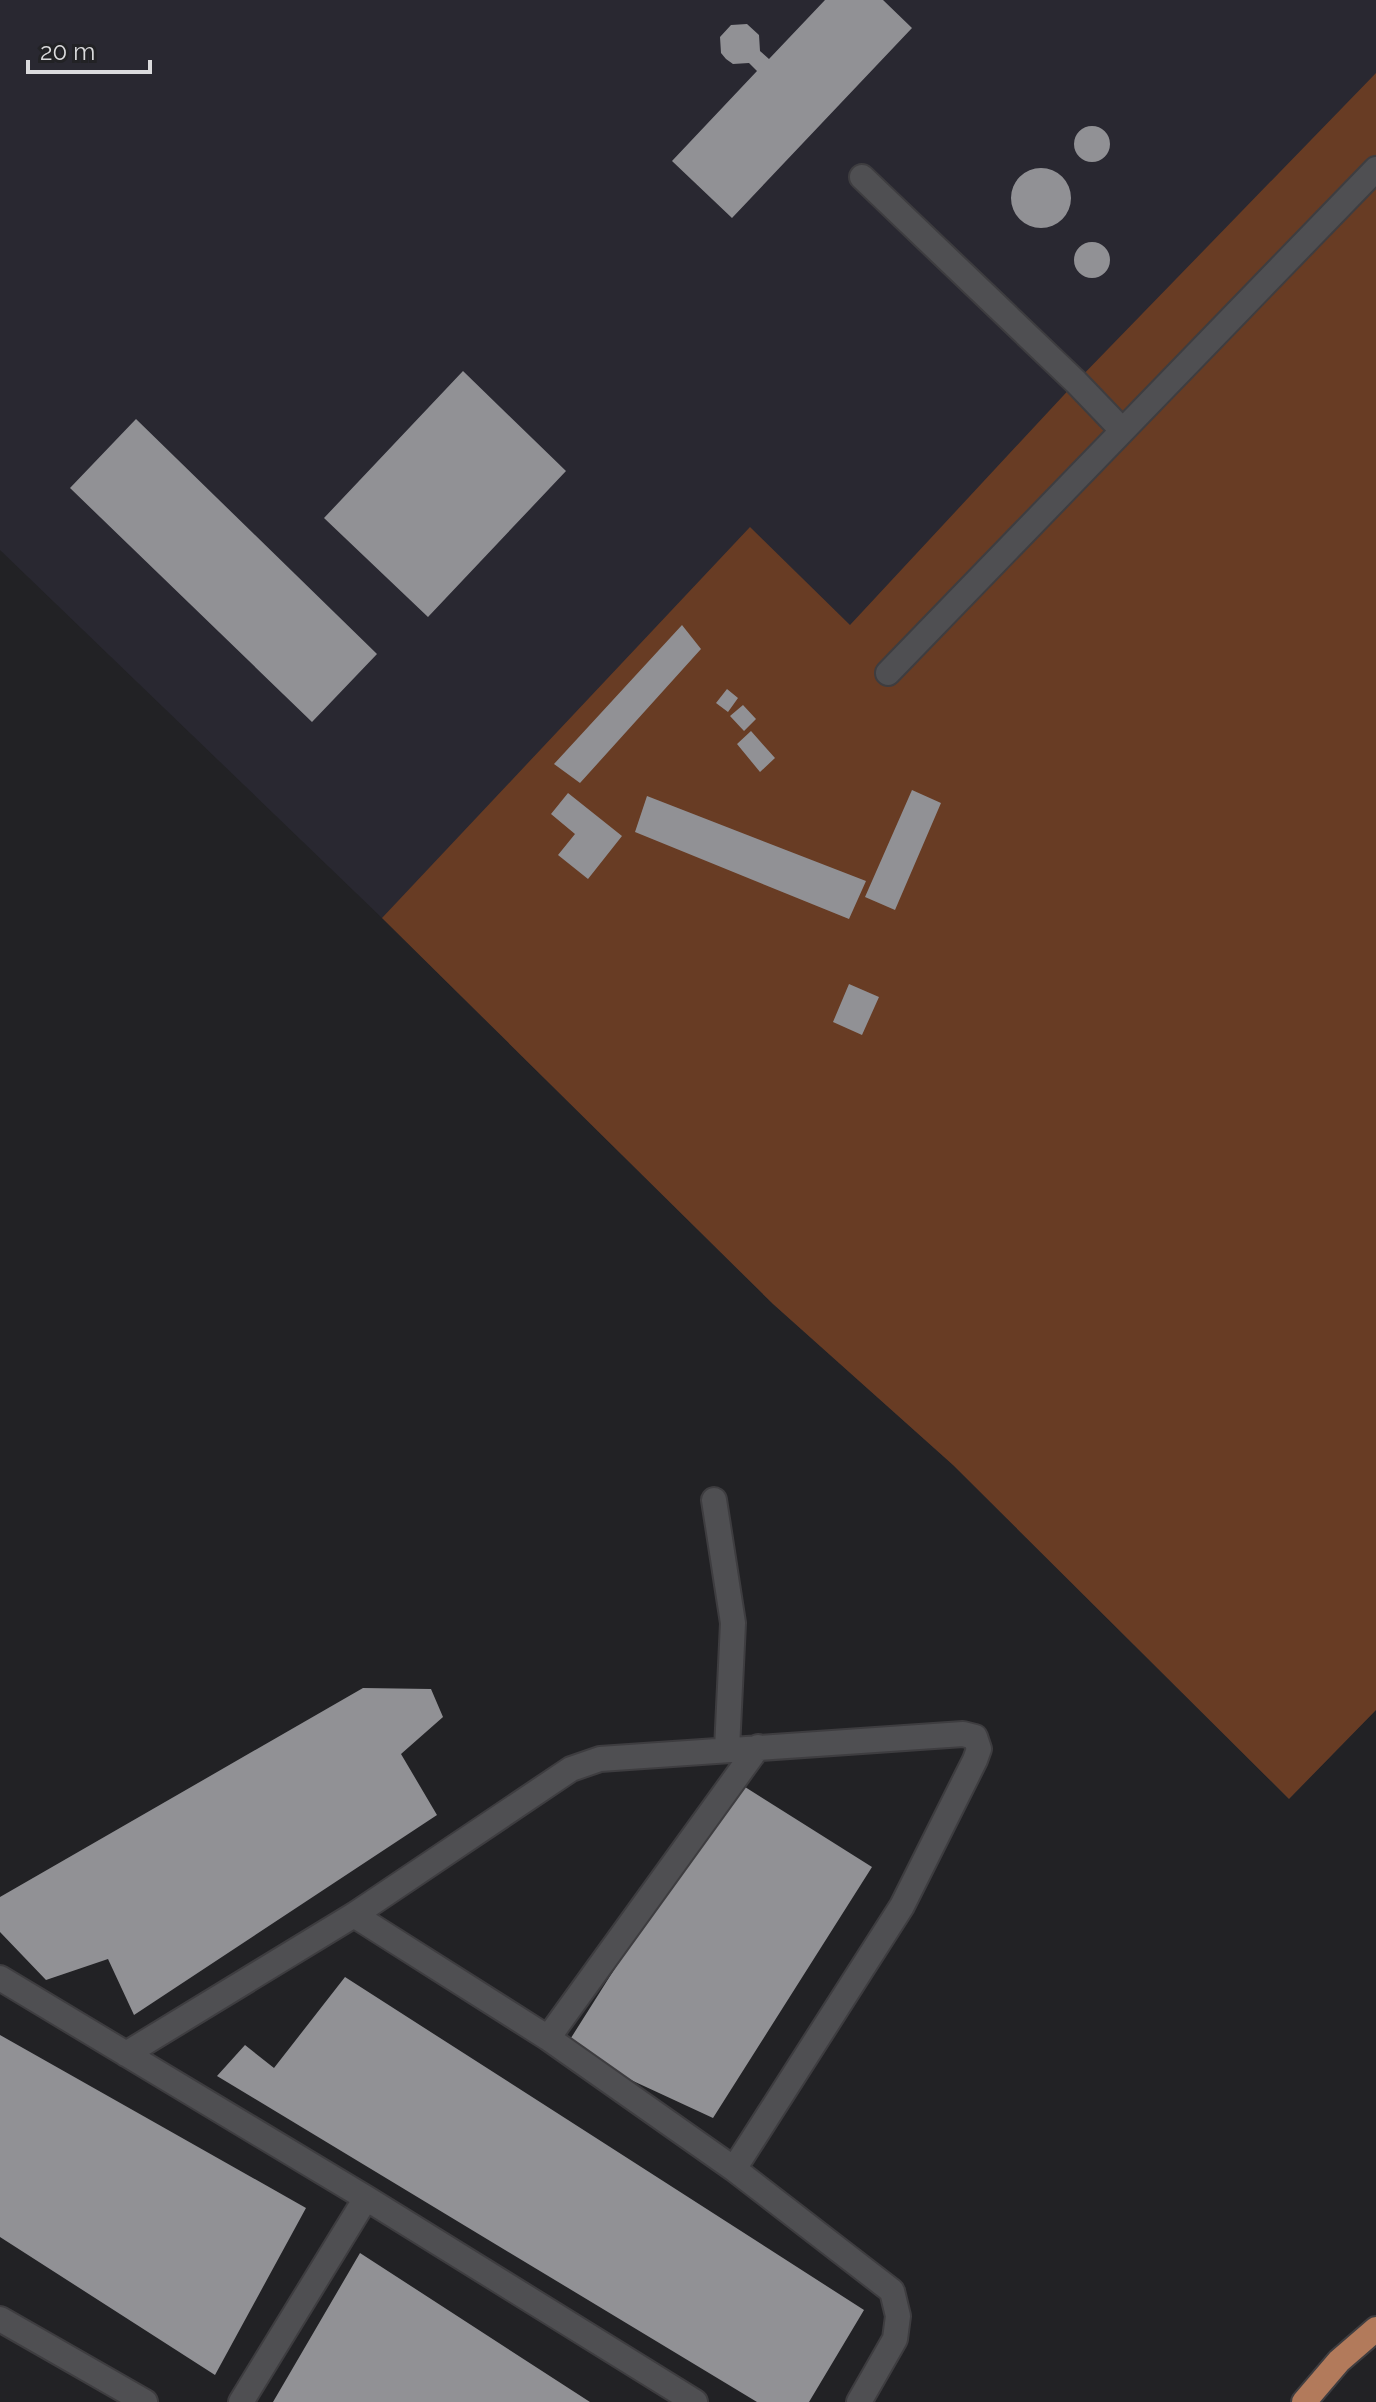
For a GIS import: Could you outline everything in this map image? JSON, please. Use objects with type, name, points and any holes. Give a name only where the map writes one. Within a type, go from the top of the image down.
[{"type":"main road","points":[[1304,2402],[1339,2361],[1376,2329]]},
{"type":"street","points":[[888,673],[1376,169]]},
{"type":"street","points":[[862,177],[1122,430]]},
{"type":"street","points":[[714,1500],[733,1623],[727,1749]]},
{"type":"street","points":[[126,2054],[354,1915],[571,1769],[600,1759],[963,1734],[975,1737],[979,1749],[902,1906],[734,2169]]},
{"type":"street","points":[[548,2038],[758,1747]]},
{"type":"street","points":[[354,1915],[548,2038],[734,2169],[892,2291],[898,2316],[895,2339],[859,2402]]},
{"type":"street","points":[[0,1978],[366,2198],[695,2402]]},
{"type":"street","points":[[241,2402],[366,2198]]},
{"type":"street","points":[[0,2319],[145,2402]]},
{"type":"shaded area","points":[[0,0],[1376,0],[1376,1710],[1289,1799],[953,1465],[773,1304],[382,918],[0,550]]},
{"type":"shaded area","points":[[1376,73],[1376,1710],[1289,1799],[953,1465],[773,1304],[382,918],[750,527],[850,625],[1076,382]]},
{"type":"building","points":[[825,0],[883,0],[912,28],[732,218],[672,161],[757,71],[749,63],[733,64],[726,59],[721,53],[720,37],[731,25],[747,24],[759,35],[760,51],[769,59]]},
{"type":"building","points":[[1092,126],[1105,131],[1110,144],[1105,157],[1092,162],[1079,157],[1074,144],[1079,131]]},
{"type":"building","points":[[1041,168],[1052,170],[1062,177],[1069,187],[1069,209],[1062,219],[1052,226],[1041,228],[1030,226],[1020,219],[1013,209],[1011,198],[1013,187],[1020,177],[1030,170]]},
{"type":"building","points":[[1092,242],[1105,247],[1110,260],[1105,273],[1092,278],[1079,273],[1074,260],[1079,247]]},
{"type":"building","points":[[463,371],[566,471],[428,617],[324,518]]},
{"type":"building","points":[[136,419],[377,654],[312,722],[70,488]]},
{"type":"building","points":[[682,625],[701,649],[580,783],[554,764]]},
{"type":"building","points":[[727,689],[738,698],[728,712],[716,703]]},
{"type":"building","points":[[743,705],[756,719],[744,731],[730,716]]},
{"type":"building","points":[[751,731],[775,758],[760,772],[737,744]]},
{"type":"building","points":[[912,790],[941,803],[895,910],[865,897]]},
{"type":"building","points":[[568,793],[622,836],[588,879],[558,855],[575,834],[551,814]]},
{"type":"building","points":[[647,796],[866,881],[849,919],[635,832]]},
{"type":"building","points":[[849,984],[879,997],[862,1035],[833,1022]]},
{"type":"building","points":[[363,1688],[431,1689],[443,1717],[401,1754],[437,1815],[134,2015],[108,1959],[46,1980],[0,1932],[0,1897]]},
{"type":"building","points":[[734,1780],[872,1867],[713,2118],[564,2049]]},
{"type":"building","points":[[345,1977],[864,2310],[809,2402],[757,2402],[217,2076],[245,2045],[274,2068]]},
{"type":"building","points":[[0,2035],[306,2208],[215,2375],[0,2237]]},
{"type":"building","points":[[360,2253],[590,2402],[273,2402]]}]
